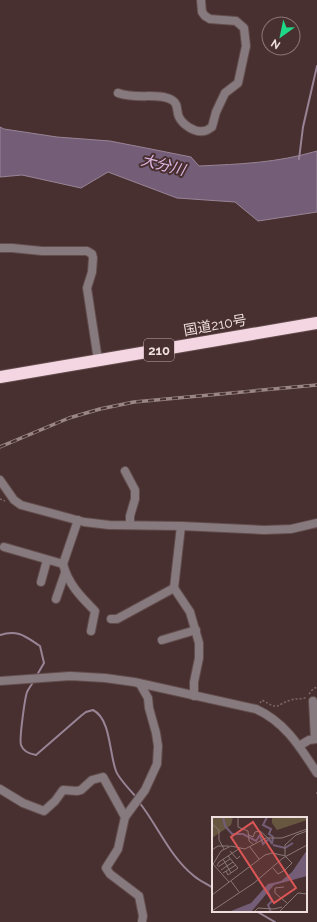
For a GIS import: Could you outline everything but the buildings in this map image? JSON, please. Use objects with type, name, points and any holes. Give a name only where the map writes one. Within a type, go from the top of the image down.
[{"type":"highway","name":"国道210号","points":[[0,377],[317,323]]},
{"type":"street","points":[[118,93],[135,97],[159,96],[173,100],[177,105],[178,115],[181,121],[194,131],[205,132],[212,127],[216,112],[226,93],[238,83],[246,46],[244,28],[236,21],[210,19],[205,16],[202,12],[201,0]]},
{"type":"street","points":[[0,248],[42,251],[87,251],[92,254],[92,272],[87,288],[98,360]]},
{"type":"street","points":[[125,471],[135,490],[135,499],[130,516],[130,525]]},
{"type":"street","points":[[0,480],[14,500],[21,505],[98,524],[277,530],[317,523]]},
{"type":"street","points":[[78,520],[63,564],[65,573],[74,589],[95,611],[91,631]]},
{"type":"street","points":[[181,526],[174,588],[188,607],[196,630],[200,649],[194,682],[194,696]]},
{"type":"street","points":[[4,547],[63,564]]},
{"type":"street","points":[[41,582],[47,560]]},
{"type":"street","points":[[56,599],[65,573]]},
{"type":"street","points":[[111,619],[117,619],[174,588]]},
{"type":"street","points":[[162,640],[196,630]]},
{"type":"street","points":[[4,681],[70,676],[105,678],[246,706],[264,713],[284,727],[317,773]]},
{"type":"street","points":[[140,684],[148,698],[149,708],[156,733],[158,746],[157,764],[145,790],[125,817],[118,849],[106,868],[110,874],[139,896],[143,916],[142,922]]},
{"type":"street","points":[[299,746],[310,740],[316,739],[313,701]]},
{"type":"street","points":[[0,789],[23,803],[44,811],[55,801],[63,790],[81,790],[92,780],[103,777],[125,817]]},
{"type":"path","points":[[258,704],[262,700],[274,707],[277,707],[291,700],[305,698],[313,689],[317,688]]},
{"type":"water","name":"大分川","points":[[0,127],[4,129],[57,137],[110,141],[151,149],[191,157],[199,166],[244,164],[287,158],[317,151],[317,212],[258,221],[235,202],[177,198],[108,172],[81,188],[22,175],[0,177]]},
{"type":"waterway","points":[[299,159],[303,127],[317,66]]},
{"type":"waterway","points":[[0,635],[6,633],[17,633],[40,646],[44,663],[37,675]]},
{"type":"waterway","points":[[34,681],[27,692],[21,727],[21,745],[23,749],[36,755],[82,715],[93,710],[99,714],[103,721],[109,737],[116,771],[122,781],[137,798]]},
{"type":"waterway","points":[[139,802],[178,860],[194,876],[212,887]]},
{"type":"waterway","points":[[258,912],[275,922]]},
{"type":"railway","points":[[0,447],[69,418],[100,409],[134,402],[317,385]]}]
